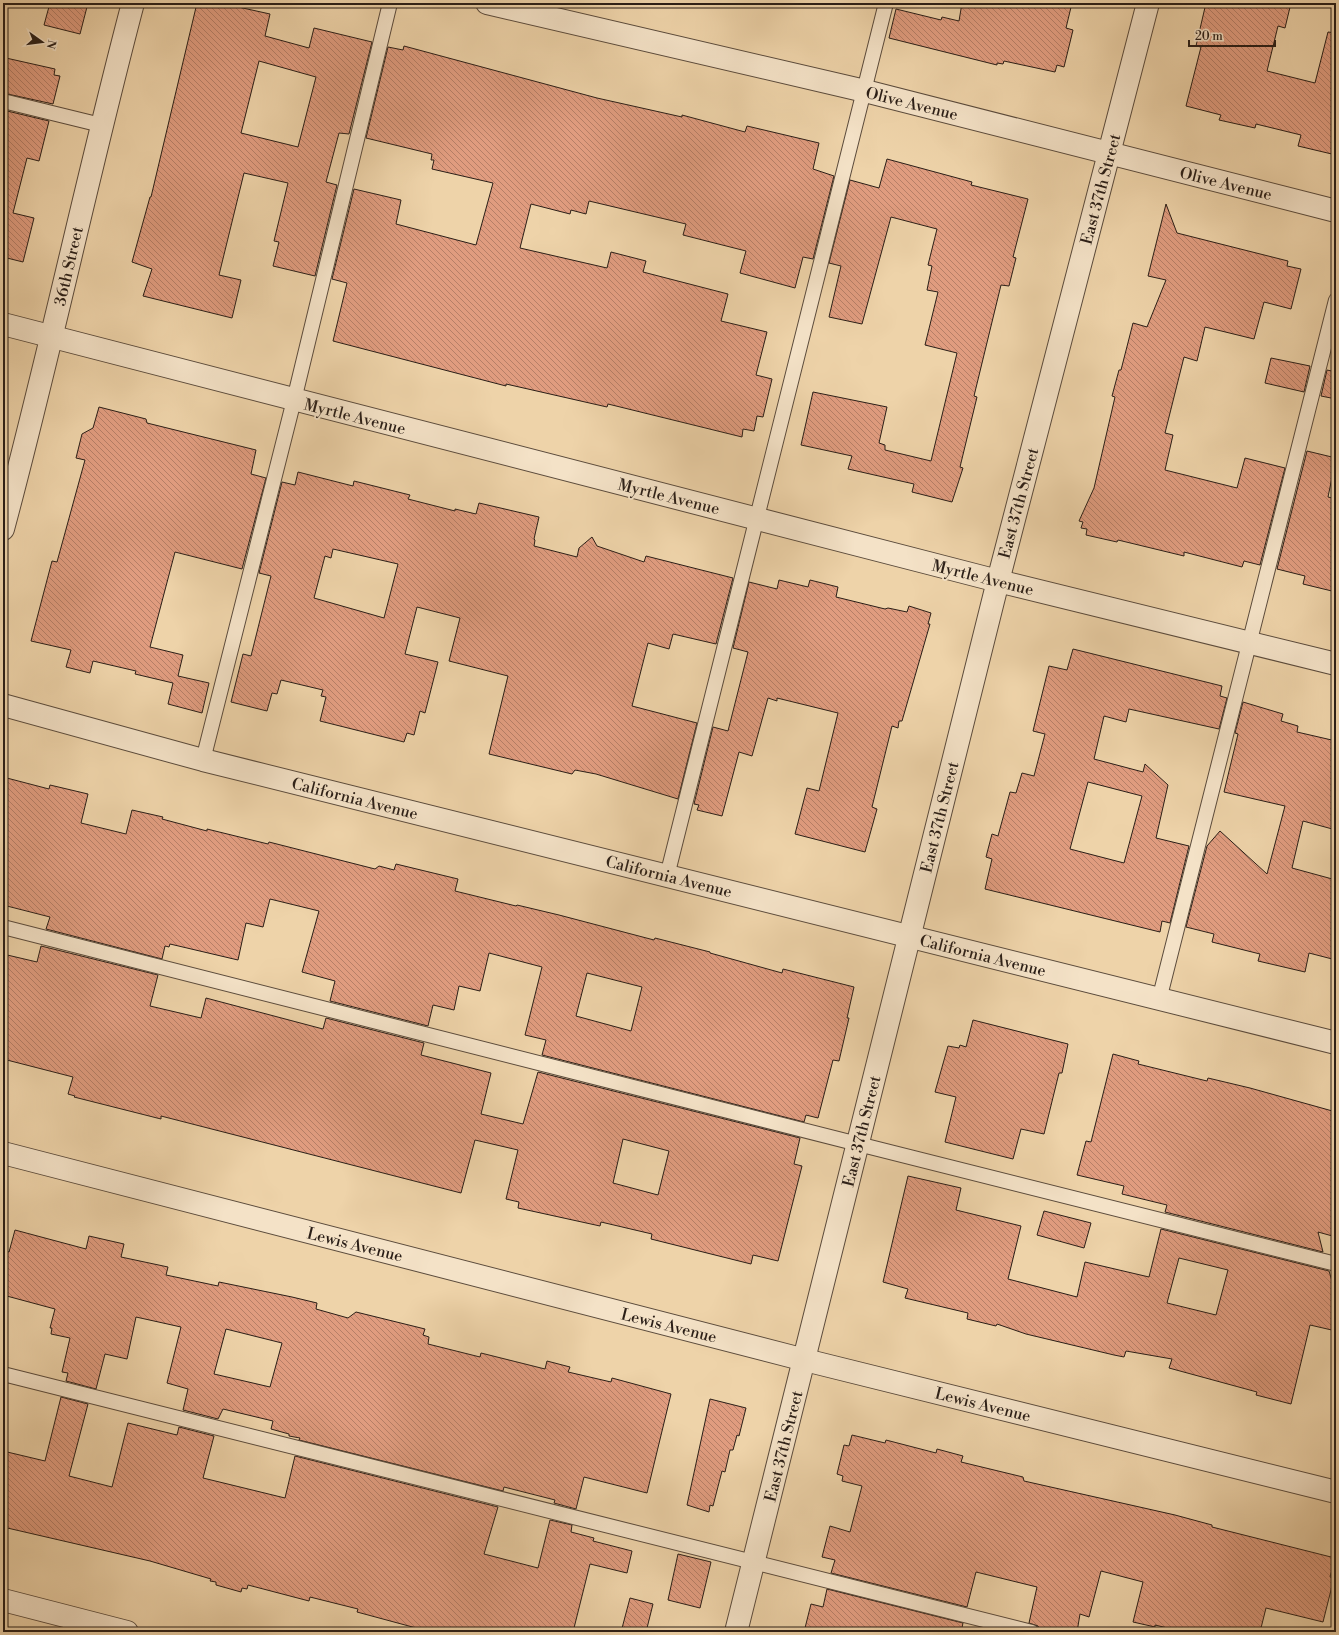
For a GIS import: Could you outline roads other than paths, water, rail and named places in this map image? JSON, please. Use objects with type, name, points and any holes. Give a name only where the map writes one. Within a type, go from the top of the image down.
[{"type":"street","name":"36th Street","points":[[4,521],[52,336],[101,125],[133,3]]},
{"type":"street","name":"Olive Avenue","points":[[487,3],[865,91],[1336,211]]},
{"type":"street","name":"East 37th Street","points":[[736,1632],[998,581],[1148,3]]},
{"type":"street","name":"Myrtle Avenue","points":[[3,324],[998,581],[1336,664]]},
{"type":"street","name":"California Avenue","points":[[3,705],[203,760],[1336,1043]]},
{"type":"street","name":"Lewis Avenue","points":[[3,1153],[805,1360],[1336,1492]]},
{"type":"street","points":[[3,1600],[127,1632]]},
{"type":"lane","points":[[203,760],[294,400],[390,3]]},
{"type":"lane","points":[[667,876],[886,3]]},
{"type":"lane","points":[[3,101],[101,125]]},
{"type":"lane","points":[[1159,1000],[1248,642],[1336,300]]},
{"type":"lane","points":[[3,927],[1336,1264]]},
{"type":"lane","points":[[3,1374],[1032,1632]]}]
